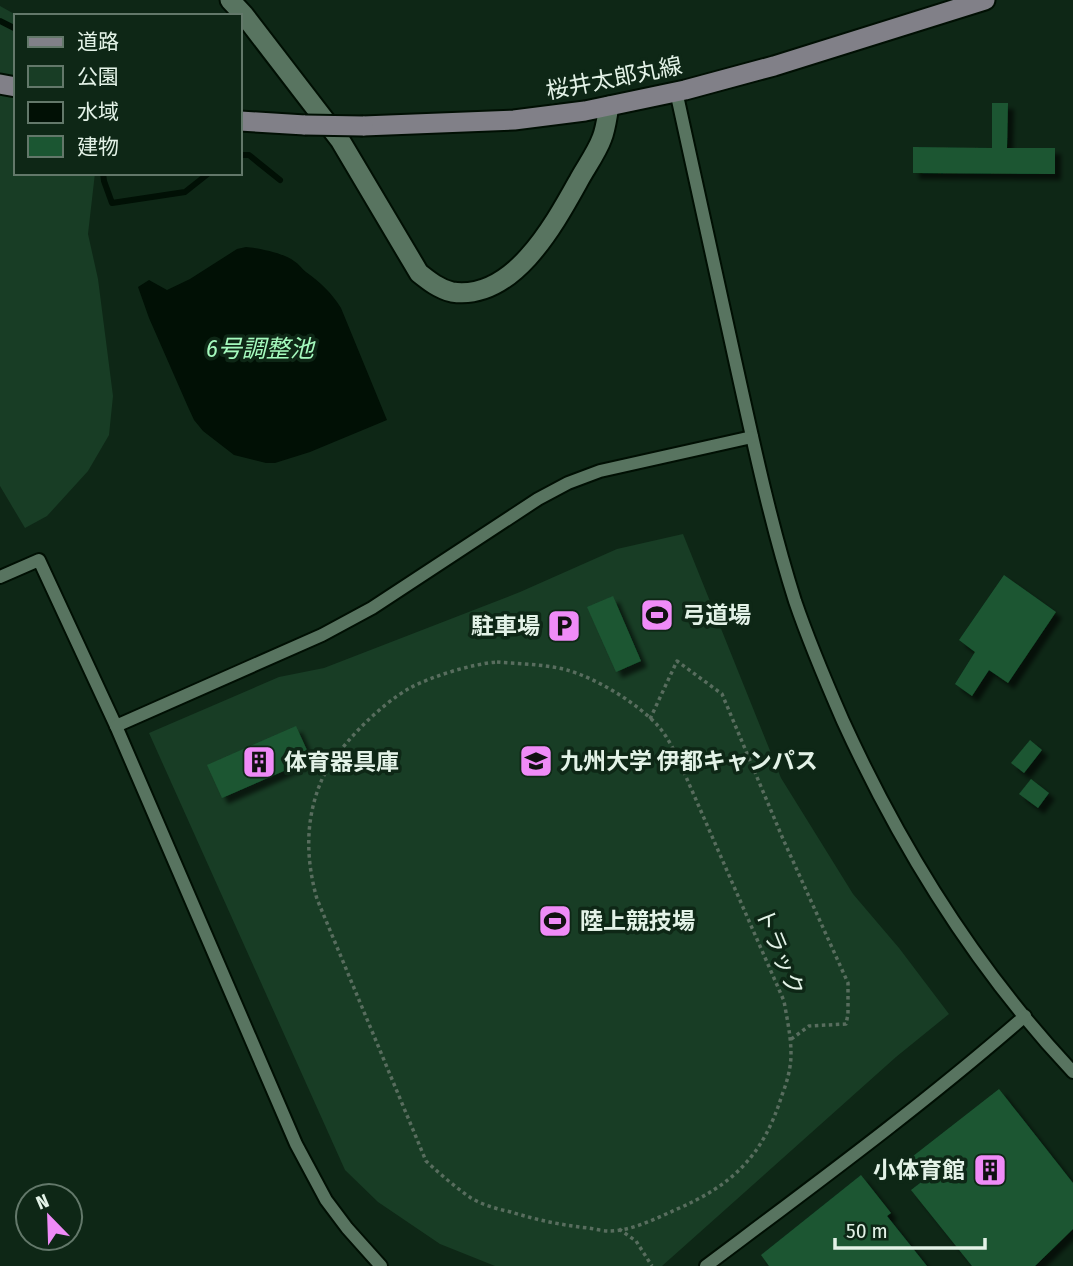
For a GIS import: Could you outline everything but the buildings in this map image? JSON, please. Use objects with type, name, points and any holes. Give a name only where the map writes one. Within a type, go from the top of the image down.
[{"type":"main road","name":"桜井太郎丸線","points":[[242,121],[363,126],[514,120],[585,111],[774,66],[985,0]]},
{"type":"street","points":[[230,0],[340,140],[419,273],[435,286],[451,292],[470,292],[489,287],[508,276],[528,257],[557,219],[603,138],[609,106]]},
{"type":"lane","points":[[676,91],[774,529],[810,643],[865,770],[908,849],[944,907],[1003,989],[1073,1072]]},
{"type":"lane","points":[[116,726],[322,635],[372,608],[538,499],[568,483],[600,471],[752,437]]},
{"type":"lane","points":[[0,577],[40,560],[116,726],[296,1144],[326,1200],[381,1266]]},
{"type":"lane","points":[[706,1266],[884,1132],[1025,1016]]},
{"type":"path","points":[[650,719],[677,661],[722,694],[783,839],[835,951],[848,983],[846,1024],[809,1026],[790,1040]]},
{"type":"path","name":"トラック","points":[[523,662],[568,670],[597,683],[633,705],[659,727],[669,741],[784,1001],[790,1040],[790,1065],[778,1112],[759,1148],[712,1193],[644,1223],[610,1231],[536,1220],[473,1199],[426,1161],[317,899],[309,866],[308,841],[311,814],[321,781],[334,759],[361,727],[409,689],[429,680],[487,663],[523,662]]},
{"type":"path","points":[[619,1230],[636,1241],[652,1266]]},
{"type":"green space","points":[[0,6],[14,14],[14,175],[95,175],[88,234],[98,279],[113,396],[109,435],[88,471],[47,516],[25,528],[0,486]]},
{"type":"green space","name":"陸上競技場","points":[[683,534],[781,778],[853,894],[899,948],[949,1014],[896,1057],[662,1266],[495,1266],[440,1244],[378,1202],[345,1170],[149,733],[279,677],[324,668],[520,592],[617,549]]},
{"type":"water","name":"6号調整池","points":[[246,247],[271,251],[290,258],[333,297],[341,308],[387,420],[310,452],[275,463],[266,463],[234,455],[203,431],[194,420],[138,287],[149,280],[167,290],[190,279],[237,249]]},
{"type":"waterway","points":[[0,21],[14,28]]},
{"type":"waterway","points":[[242,155],[249,155],[280,180]]},
{"type":"waterway","points":[[103,175],[112,203],[185,192],[206,175]]},
{"type":"place","name":"弓道場","points":[[657,615]]},
{"type":"place","name":"駐車場","points":[[564,626]]},
{"type":"place","name":"九州大学 伊都キャンパス","points":[[536,761]]},
{"type":"place","name":"体育器具庫","points":[[259,762]]},
{"type":"place","name":"陸上競技場","points":[[555,921]]},
{"type":"place","name":"小体育館","points":[[990,1170]]}]
